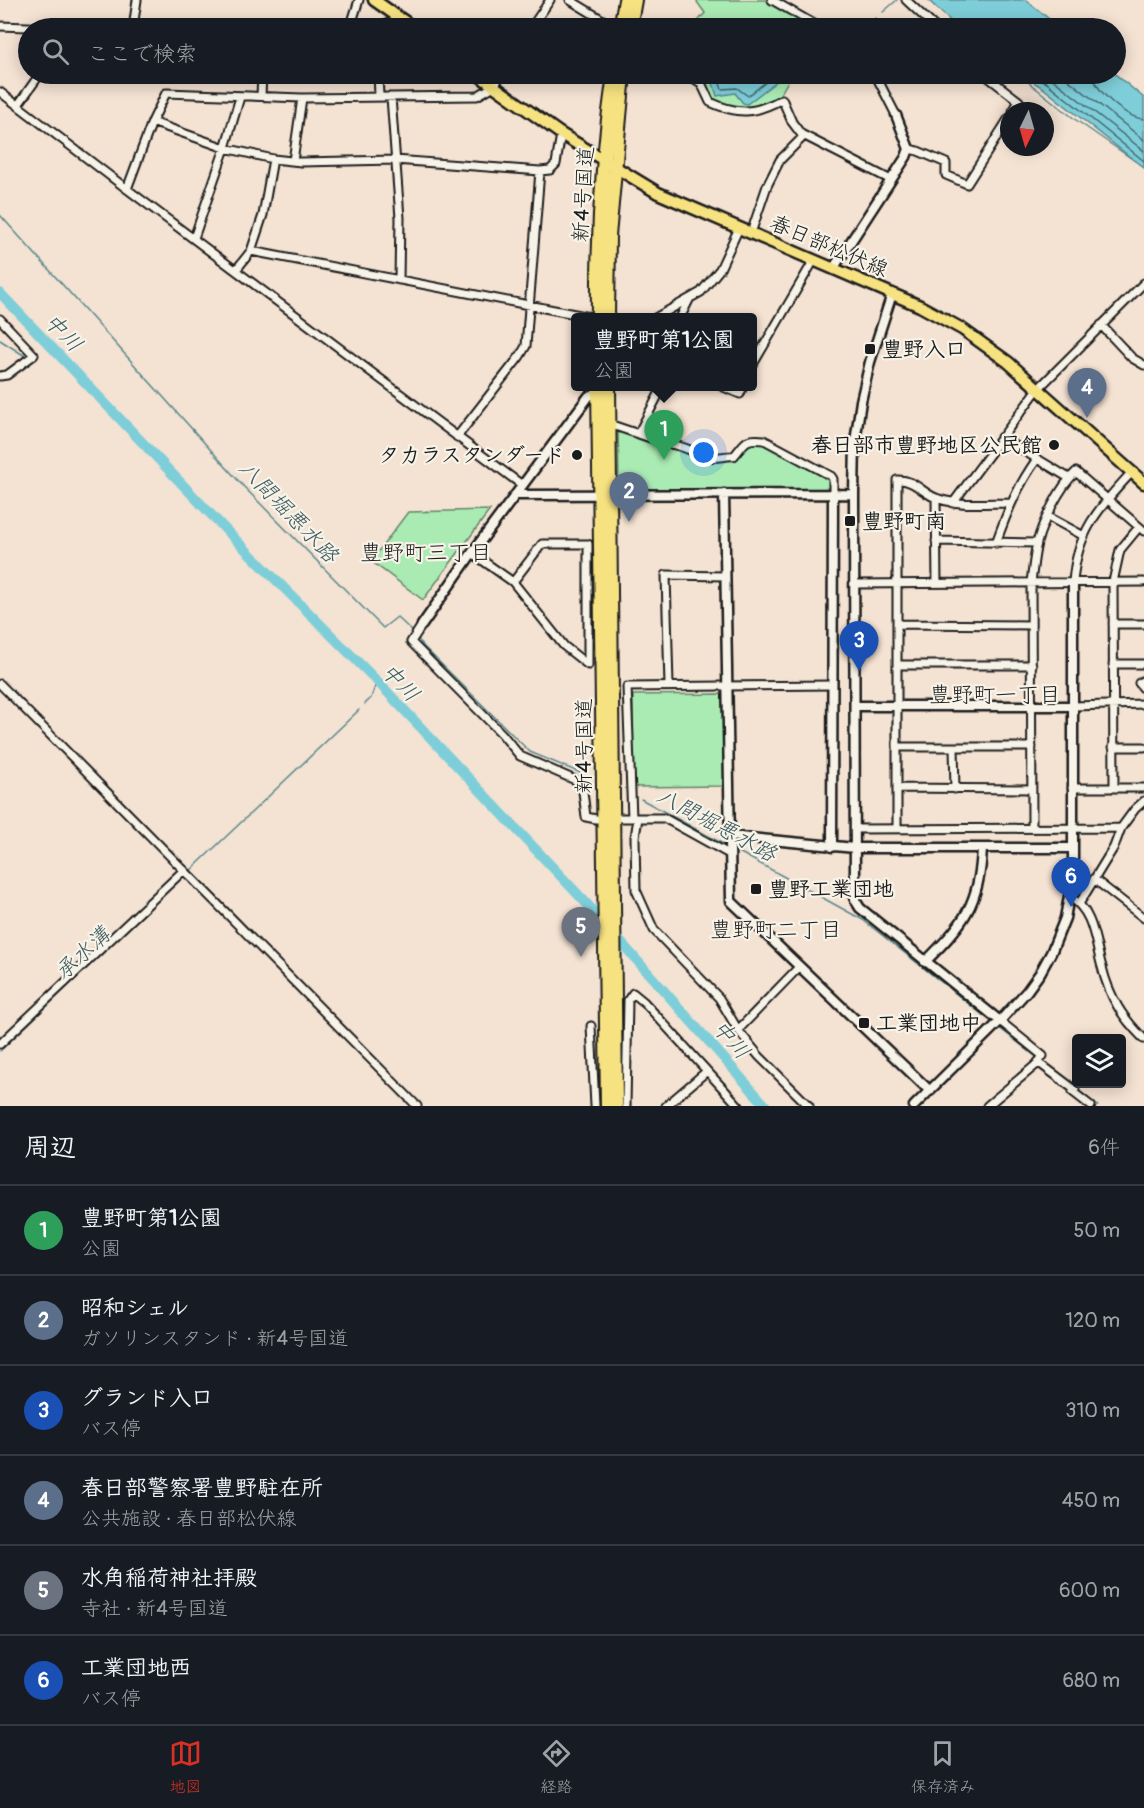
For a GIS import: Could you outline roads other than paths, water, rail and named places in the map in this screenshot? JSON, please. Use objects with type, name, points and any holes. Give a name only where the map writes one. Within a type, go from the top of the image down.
[{"type":"highway","points":[[620,18],[625,0]]},
{"type":"highway","points":[[632,18],[635,0]]},
{"type":"highway","name":"新4号国道","points":[[609,164],[613,84]]},
{"type":"highway","name":"新4号国道","points":[[601,313],[599,243],[622,84]]},
{"type":"highway","name":"新4号国道","points":[[602,391],[609,423],[605,495],[604,851],[607,1106]]},
{"type":"highway","name":"新4号国道","points":[[602,391],[616,1106]]},
{"type":"main road","points":[[374,0],[399,18]]},
{"type":"main road","name":"春日部松伏線","points":[[491,84],[561,134],[658,193],[892,294],[972,335],[1008,362],[1144,483]]},
{"type":"street","points":[[134,18],[137,0]]},
{"type":"street","points":[[353,18],[359,0]]},
{"type":"street","points":[[570,0],[601,18]]},
{"type":"street","points":[[772,0],[804,18]]},
{"type":"street","points":[[906,0],[925,18]]},
{"type":"street","points":[[537,18],[547,1]]},
{"type":"street","points":[[0,26],[18,27]]},
{"type":"street","points":[[18,105],[33,84]]},
{"type":"street","points":[[261,96],[262,84]]},
{"type":"street","points":[[378,84],[379,96]]},
{"type":"street","points":[[701,84],[710,102],[729,110],[754,111],[782,99],[792,122],[801,134],[891,180]]},
{"type":"street","points":[[880,84],[896,115],[909,149]]},
{"type":"street","points":[[997,84],[1018,102]]},
{"type":"street","points":[[127,189],[152,122],[166,93],[303,98],[477,96],[494,86]]},
{"type":"street","points":[[0,92],[522,485]]},
{"type":"street","points":[[194,238],[240,97]]},
{"type":"street","points":[[391,97],[400,226],[399,280]]},
{"type":"street","points":[[293,161],[303,98]]},
{"type":"street","points":[[152,122],[225,148],[273,159],[293,161],[395,159],[540,171],[550,170],[556,164],[561,134]]},
{"type":"street","points":[[909,149],[946,163],[946,175],[967,184],[1000,132]]},
{"type":"street","points":[[751,233],[767,186],[780,160],[804,136]]},
{"type":"street","points":[[833,269],[909,149]]},
{"type":"street","points":[[236,270],[251,251],[263,215],[273,159]]},
{"type":"street","points":[[457,437],[524,350],[530,305],[540,171]]},
{"type":"street","points":[[664,313],[701,292],[720,269],[739,228]]},
{"type":"street","points":[[251,251],[571,313]]},
{"type":"street","points":[[757,359],[814,260]]},
{"type":"street","points":[[953,503],[1038,389],[1144,283]]},
{"type":"street","points":[[892,294],[870,362],[855,442],[856,904],[1075,1089],[1073,1092],[1091,1106]]},
{"type":"street","points":[[682,313],[690,298]]},
{"type":"street","points":[[0,319],[34,355],[7,375],[0,376]]},
{"type":"street","points":[[1101,325],[1132,358],[1144,366]]},
{"type":"street","points":[[596,819],[586,816],[582,783],[520,756],[491,723],[434,668],[411,642],[522,485],[589,396],[598,391]]},
{"type":"street","points":[[639,432],[661,391]]},
{"type":"street","points":[[609,423],[668,444],[679,444],[712,458],[723,455],[734,456],[745,441],[764,440],[833,479],[832,847]]},
{"type":"street","points":[[1001,437],[1070,478]]},
{"type":"street","points":[[996,543],[1010,503],[1023,477],[1037,459]]},
{"type":"street","points":[[1032,828],[1031,582],[1037,543],[1047,516],[1076,472],[1142,529],[1120,550],[1113,582],[1114,788]]},
{"type":"street","points":[[914,1106],[1027,991],[1051,953],[1065,918],[1070,897],[1073,848],[1072,582],[1074,560],[1083,535],[1108,498],[1132,472]]},
{"type":"street","points":[[897,828],[897,480],[905,480],[936,499],[953,503],[1010,503]]},
{"type":"street","points":[[724,494],[729,846],[732,904],[930,1091]]},
{"type":"street","points":[[515,495],[854,494]]},
{"type":"street","points":[[936,499],[937,583]]},
{"type":"street","points":[[1047,516],[1083,535]]},
{"type":"street","points":[[936,541],[1037,543]]},
{"type":"street","points":[[472,553],[513,582],[564,646],[588,665],[588,544],[542,544],[513,582]]},
{"type":"street","points":[[669,686],[666,575],[725,576]]},
{"type":"street","points":[[854,584],[1144,582]]},
{"type":"street","points":[[897,624],[1031,624]]},
{"type":"street","points":[[1113,624],[1144,624]]},
{"type":"street","points":[[1113,664],[1144,664]]},
{"type":"street","points":[[898,665],[1032,665]]},
{"type":"street","points":[[1144,680],[1139,683],[1144,689]]},
{"type":"street","points":[[0,684],[417,1106]]},
{"type":"street","points":[[809,1106],[759,1056],[738,1030],[719,998],[654,930],[638,896],[627,687],[832,685]]},
{"type":"street","points":[[855,706],[1144,704]]},
{"type":"street","points":[[898,747],[1032,747]]},
{"type":"street","points":[[954,747],[955,789]]},
{"type":"street","points":[[1113,747],[1144,747]]},
{"type":"street","points":[[898,788],[1031,789]]},
{"type":"street","points":[[1072,788],[1144,788]]},
{"type":"street","points":[[1079,904],[1114,846],[1121,828],[1135,808],[1144,801]]},
{"type":"street","points":[[621,818],[664,818],[729,846],[1073,848]]},
{"type":"street","points":[[855,829],[1121,828]]},
{"type":"street","points":[[925,962],[950,937],[967,915],[980,880],[982,848]]},
{"type":"street","points":[[0,1044],[184,870]]},
{"type":"street","points":[[1094,879],[1144,918]]},
{"type":"street","points":[[1070,897],[1079,904],[1088,919],[1096,938],[1101,967],[1118,1006],[1130,1025],[1144,1039]]},
{"type":"street","points":[[738,1030],[800,967]]},
{"type":"street","points":[[626,1106],[628,1000],[633,993],[644,1002],[739,1106]]},
{"type":"street","points":[[591,1026],[595,1106]]},
{"type":"street","points":[[591,1039],[600,1039]]},
{"type":"street","points":[[987,1106],[1040,1060]]},
{"type":"street","points":[[666,1106],[707,1071]]},
{"type":"water","points":[[928,0],[1026,0],[1048,18],[947,18]]},
{"type":"water","points":[[1126,83],[1144,98],[1144,168],[1037,84]]},
{"type":"water","points":[[713,84],[773,84],[747,104],[743,103],[735,93],[717,96]]},
{"type":"waterway","points":[[883,12],[897,0]]},
{"type":"waterway","points":[[1031,84],[1076,120],[1135,161]]},
{"type":"waterway","name":"八間堀悪水路","points":[[0,215],[244,487],[383,628],[397,617],[413,632]]},
{"type":"waterway","name":"中川","points":[[0,293],[222,526],[377,681],[588,905],[766,1106]]},
{"type":"waterway","points":[[0,340],[25,356]]},
{"type":"waterway","name":"八間堀悪水路","points":[[417,638],[530,752],[583,774]]},
{"type":"waterway","name":"承水溝","points":[[365,704],[371,698],[377,681]]},
{"type":"waterway","name":"承水溝","points":[[191,870],[359,710]]},
{"type":"waterway","name":"八間堀悪水路","points":[[641,799],[725,845]]},
{"type":"waterway","name":"八間堀悪水路","points":[[735,850],[863,920],[994,1024]]},
{"type":"waterway","name":"承水溝","points":[[0,1051],[184,876]]},
{"type":"waterway","name":"八間堀悪水路","points":[[998,1027],[1039,1059]]},
{"type":"waterway","name":"八間堀悪水路","points":[[1078,1090],[1098,1106]]},
{"type":"place","name":"豊野入口","points":[[870,349]]},
{"type":"place","name":"春日部警察署豊野駐在所","points":[[1087,418]]},
{"type":"place","name":"春日部市豊野地区公民館","points":[[1054,445]]},
{"type":"place","name":"タカラスタンダード","points":[[577,455]]},
{"type":"place","name":"豊野町第1公園","points":[[664,460]]},
{"type":"place","name":"豊野町南","points":[[850,521]]},
{"type":"place","name":"昭和シェル","points":[[629,522]]},
{"type":"place","name":"グランド入口","points":[[859,671]]},
{"type":"place","name":"豊野工業団地","points":[[756,889]]},
{"type":"place","name":"工業団地西","points":[[1071,907]]},
{"type":"place","name":"水角稲荷神社拝殿","points":[[581,957]]},
{"type":"place","name":"工業団地中","points":[[864,1023]]},
{"type":"district","name":"豊野町三丁目","points":[[426,552]]},
{"type":"district","name":"豊野町一丁目","points":[[995,694]]},
{"type":"district","name":"豊野町二丁目","points":[[776,929]]}]
